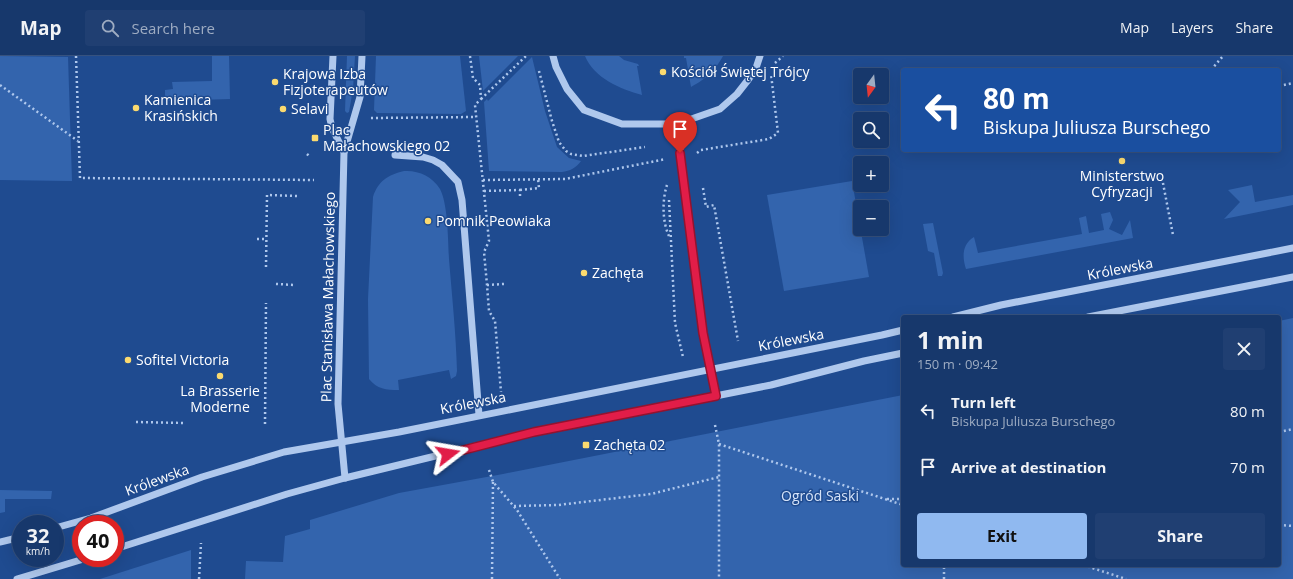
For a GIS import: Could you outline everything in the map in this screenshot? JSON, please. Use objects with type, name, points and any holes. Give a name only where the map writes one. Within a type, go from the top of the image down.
[{"type":"street","name":"Plac Stanisława Małachowskiego","points":[[332,56],[330,119],[332,128],[344,152]]},
{"type":"street","name":"Plac Stanisława Małachowskiego","points":[[345,478],[338,404],[344,152],[360,97],[362,56]]},
{"type":"street","points":[[553,56],[567,89],[584,110],[622,124],[677,124],[720,109],[737,94],[748,80],[756,68],[760,56]]},
{"type":"street","points":[[677,124],[703,333],[716,396]]},
{"type":"street","points":[[395,155],[423,157],[433,160],[442,165],[458,182],[462,200],[479,416]]},
{"type":"street","name":"Królewska","points":[[961,315],[1001,305],[1293,248]]},
{"type":"street","points":[[1098,315],[1293,276]]},
{"type":"street","name":"Królewska","points":[[64,525],[90,518],[202,477],[284,452],[479,416],[901,330]]},
{"type":"street","points":[[124,546],[287,494],[345,478],[534,432],[771,385],[864,361],[901,353]]},
{"type":"street","points":[[0,542],[12,539]]},
{"type":"street","points":[[17,579],[72,562]]},
{"type":"path","points":[[76,56],[80,178],[314,180]]},
{"type":"path","points":[[470,56],[473,78],[480,85],[481,99]]},
{"type":"path","points":[[501,392],[496,321],[489,311],[484,252],[489,241],[475,105],[526,56]]},
{"type":"path","points":[[697,154],[701,150],[769,139],[778,133],[770,68],[783,56]]},
{"type":"path","points":[[1212,68],[1223,56]]},
{"type":"path","points":[[538,65],[552,121],[559,142],[566,151],[571,154],[583,156],[645,147]]},
{"type":"path","points":[[1281,86],[1293,83]]},
{"type":"path","points":[[0,85],[79,142]]},
{"type":"path","points":[[371,118],[476,117]]},
{"type":"path","points":[[307,154],[310,157]]},
{"type":"path","points":[[483,180],[565,179],[667,159],[667,165]]},
{"type":"path","points":[[1162,178],[1173,235]]},
{"type":"path","points":[[484,191],[539,188],[538,179]]},
{"type":"path","points":[[671,240],[666,231],[664,195],[668,184],[671,240],[675,323],[682,357]]},
{"type":"path","points":[[702,184],[706,207],[714,205],[738,341]]},
{"type":"path","points":[[520,190],[520,199]]},
{"type":"path","points":[[266,266],[267,195],[297,196]]},
{"type":"path","points":[[257,239],[266,239]]},
{"type":"path","points":[[276,284],[295,285]]},
{"type":"path","points":[[487,285],[504,284]]},
{"type":"path","points":[[265,424],[266,303]]},
{"type":"path","points":[[136,422],[184,423]]},
{"type":"path","points":[[715,426],[719,444],[719,579]]},
{"type":"path","points":[[1281,432],[1293,429]]},
{"type":"path","points":[[719,444],[901,504]]},
{"type":"path","points":[[489,470],[493,482],[492,579]]},
{"type":"path","points":[[514,506],[558,505],[651,494],[719,477]]},
{"type":"path","points":[[493,482],[514,506],[560,579]]},
{"type":"path","points":[[885,499],[901,499]]},
{"type":"path","points":[[1281,525],[1293,526]]},
{"type":"path","points":[[199,579],[200,542]]},
{"type":"path","points":[[944,567],[944,579]]},
{"type":"path","points":[[1089,567],[1126,579]]},
{"type":"green space","points":[[0,56],[68,57],[72,181],[0,180]]},
{"type":"green space","points":[[212,56],[229,56],[230,99],[165,101],[165,90],[173,89],[172,82],[212,81]]},
{"type":"green space","points":[[347,56],[355,56],[353,89],[349,112],[347,113],[345,111]]},
{"type":"green space","points":[[376,56],[460,56],[466,111],[461,114],[377,113],[374,110]]},
{"type":"green space","points":[[479,56],[518,56],[483,91]]},
{"type":"green space","points":[[585,56],[619,56],[624,60],[638,64],[639,66],[637,66],[642,95],[609,82],[595,71]]},
{"type":"green space","points":[[684,56],[723,56],[710,74],[691,87],[686,58],[684,58]]},
{"type":"green space","points":[[532,57],[545,111],[557,147],[569,158],[581,161],[573,169],[562,172],[489,171],[484,102],[487,99],[488,101]]},
{"type":"green space","points":[[404,171],[419,173],[429,177],[437,184],[443,196],[447,222],[457,371],[456,376],[451,379],[449,370],[398,380],[399,390],[394,390],[379,387],[369,379],[368,299],[373,197],[375,191],[384,180],[393,174]]},
{"type":"green space","points":[[852,181],[855,200],[853,200],[853,236],[862,236],[869,277],[784,291],[767,195]]},
{"type":"green space","points":[[1252,185],[1255,202],[1293,195],[1293,205],[1224,219],[1240,202],[1228,190]]},
{"type":"green space","points":[[1110,212],[1113,220],[1109,229],[1122,235],[1130,220],[1133,238],[966,269],[964,260],[965,247],[974,237],[978,253],[1082,234],[1079,218],[1086,216],[1089,233],[1104,230],[1101,214]]},
{"type":"green space","points":[[933,223],[943,273],[942,276],[938,276],[934,253],[928,251],[923,224]]},
{"type":"green space","name":"Ogród Saski","points":[[1293,318],[1293,579],[245,579],[246,561],[283,562],[285,536],[310,529],[310,520],[399,493],[901,395],[901,567],[1281,567],[1281,321]]},
{"type":"green space","points":[[0,490],[52,491],[51,499],[5,499],[5,512],[0,513]]},
{"type":"green space","points":[[191,550],[191,579],[100,579]]},
{"type":"place","name":"Kościół Świętej Trójcy","points":[[663,72]]},
{"type":"place","name":"Krajowa Izba Fizjoterapeutów","points":[[275,82]]},
{"type":"place","name":"Kamienica Krasińskich","points":[[136,108]]},
{"type":"place","name":"Selavi","points":[[283,109]]},
{"type":"place","name":"Plac Małachowskiego 02","points":[[315,138]]},
{"type":"place","name":"Ministerstwo Cyfryzacji","points":[[1122,161]]},
{"type":"place","name":"Pomnik Peowiaka","points":[[428,221]]},
{"type":"place","name":"Zachęta","points":[[584,273]]},
{"type":"place","name":"Sofitel Victoria","points":[[128,360]]},
{"type":"place","name":"La Brasserie Moderne","points":[[220,376]]},
{"type":"place","name":"Zachęta 02","points":[[586,445]]},
{"type":"route","points":[[448,454],[534,432],[716,396],[703,333],[680,153]]}]
